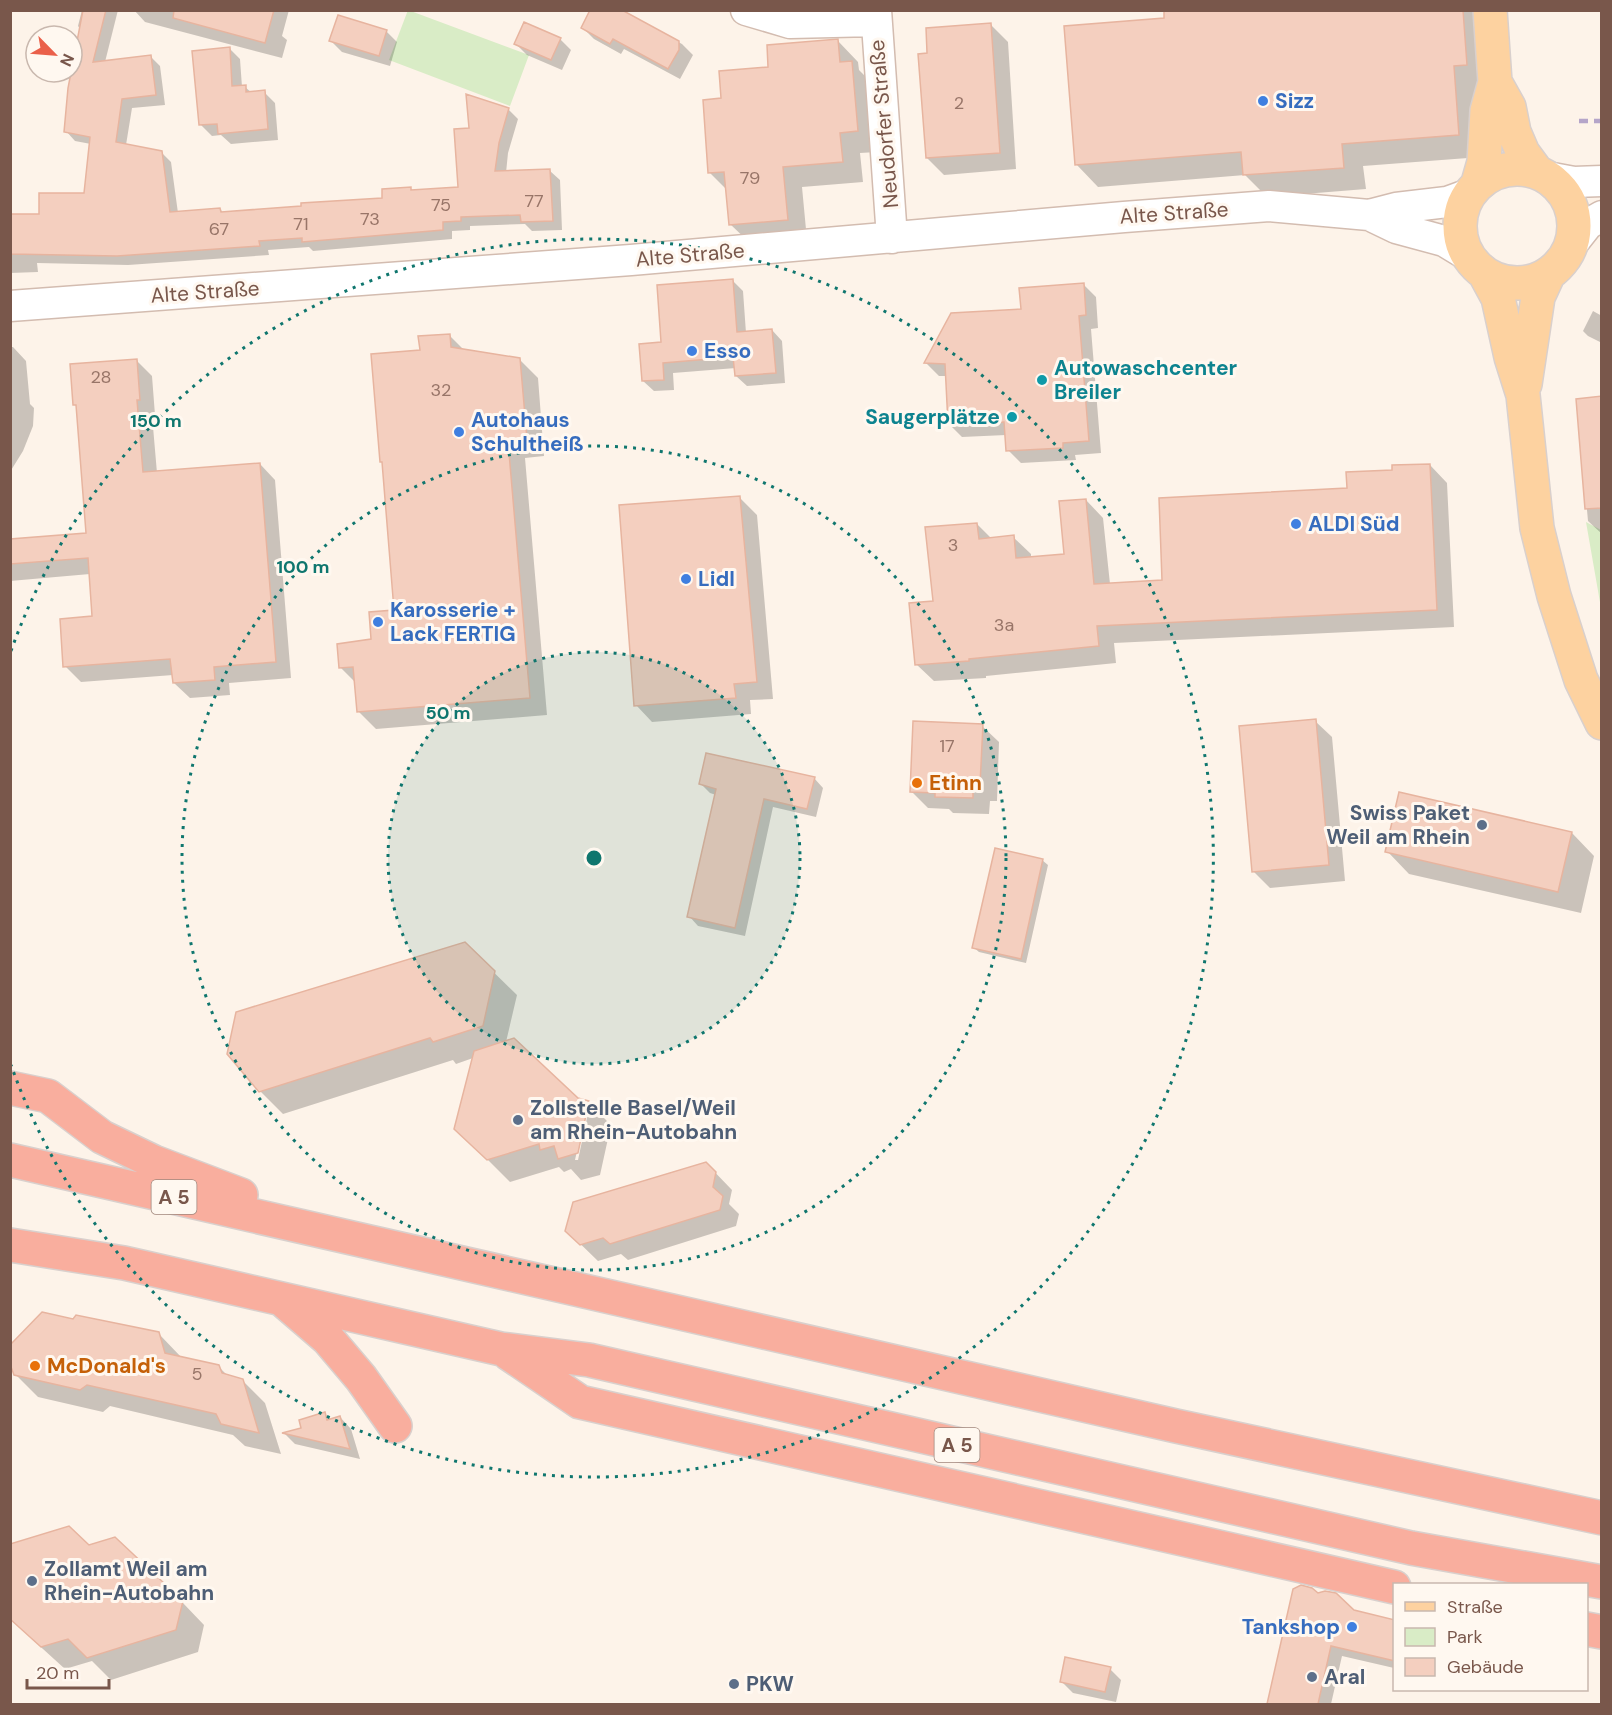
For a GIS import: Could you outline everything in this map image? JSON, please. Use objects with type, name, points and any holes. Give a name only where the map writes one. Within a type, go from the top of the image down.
[{"type":"highway","points":[[10,1088],[48,1096],[102,1137],[154,1162],[271,1206],[337,1235]]},
{"type":"highway","name":"A 5","points":[[10,1160],[1176,1426],[1602,1518]]},
{"type":"highway","name":"A 5","points":[[10,1224],[124,1263]]},
{"type":"highway","name":"A 5","points":[[10,1245],[124,1263],[501,1349],[589,1360],[1411,1548],[1602,1582]]},
{"type":"highway","name":"A 5","points":[[10,1262],[124,1263]]},
{"type":"highway","points":[[282,1299],[328,1339],[361,1378],[395,1426]]},
{"type":"highway","points":[[501,1349],[580,1402],[1393,1587]]},
{"type":"main road","points":[[1490,10],[1495,82],[1487,111],[1484,162],[1462,208],[1461,240],[1498,298],[1511,357],[1524,395],[1540,539],[1554,596],[1581,680],[1602,723]]},
{"type":"main road","points":[[1476,264],[1500,281],[1517,283],[1534,280],[1549,273],[1561,262],[1574,232],[1573,216],[1568,201],[1559,188],[1542,175],[1522,153],[1514,132],[1509,107],[1495,82]]},
{"type":"main road","points":[[1473,189],[1491,175],[1506,169],[1522,168],[1542,175]]},
{"type":"main road","points":[[1524,395],[1538,297],[1549,273]]},
{"type":"street","points":[[746,10],[790,23],[876,16]]},
{"type":"street","name":"Neudorfer Straße","points":[[876,16],[892,238]]},
{"type":"street","points":[[1542,175],[1574,182],[1602,181]]},
{"type":"street","name":"Alte Straße","points":[[10,306],[631,260],[1269,206],[1369,215],[1396,208],[1447,202],[1473,189]]},
{"type":"street","name":"Alte Straße","points":[[1369,215],[1396,228],[1444,241],[1476,264]]},
{"type":"street","points":[[1569,248],[1588,224],[1602,216]]},
{"type":"green space","points":[[408,10],[529,55],[510,106],[389,60]]},
{"type":"green space","points":[[1586,522],[1601,530],[1601,608]]},
{"type":"building","points":[[83,10],[106,10],[93,62],[151,55],[156,95],[122,99],[116,142],[162,151],[170,212],[220,208],[221,212],[301,206],[301,203],[382,198],[382,189],[458,187],[454,129],[469,128],[466,94],[509,108],[499,143],[495,171],[550,169],[553,221],[521,222],[520,215],[461,217],[461,221],[443,222],[443,230],[302,242],[302,238],[259,241],[260,246],[117,256],[10,254],[10,214],[39,214],[39,193],[84,193],[90,137],[64,132],[69,84],[84,84],[84,24],[80,24]]},
{"type":"building","points":[[174,10],[274,10],[265,43],[173,18]]},
{"type":"building","points":[[590,10],[622,10],[679,41],[679,50],[668,69],[613,39],[610,44],[581,28]]},
{"type":"building","name":"Sizz","points":[[1463,10],[1467,65],[1454,66],[1459,135],[1342,144],[1344,168],[1243,175],[1241,152],[1075,165],[1064,26],[1164,18],[1164,11]]},
{"type":"building","points":[[338,15],[387,30],[379,56],[329,41]]},
{"type":"building","points":[[524,22],[561,38],[551,60],[514,44]]},
{"type":"building","points":[[991,23],[1000,153],[926,158],[918,54],[927,53],[926,28]]},
{"type":"building","points":[[838,39],[840,62],[852,61],[858,131],[840,133],[843,162],[783,167],[788,220],[729,225],[724,172],[708,173],[703,100],[721,98],[719,71],[768,67],[767,45]]},
{"type":"building","points":[[230,47],[232,86],[246,85],[246,92],[265,90],[268,129],[218,134],[217,124],[199,125],[192,51]]},
{"type":"building","points":[[733,279],[737,332],[772,329],[776,373],[735,376],[733,357],[663,363],[664,380],[642,381],[639,344],[661,342],[657,285]]},
{"type":"building","points":[[1084,283],[1086,315],[1079,316],[1089,441],[1063,443],[1063,448],[1006,451],[1004,422],[948,424],[945,364],[924,363],[951,313],[1021,309],[1019,288]]},
{"type":"building","points":[[450,334],[451,347],[520,358],[527,439],[508,441],[530,698],[357,712],[353,667],[339,668],[337,644],[371,639],[369,612],[394,610],[371,354],[420,350],[418,336]]},
{"type":"building","points":[[137,359],[140,400],[137,400],[143,472],[260,463],[276,662],[214,667],[215,680],[173,683],[170,659],[63,667],[60,619],[92,616],[88,558],[10,564],[10,539],[86,533],[76,405],[73,405],[70,364]]},
{"type":"building","points":[[1602,396],[1602,508],[1585,509],[1576,399]]},
{"type":"building","name":"ALDI Süd","points":[[1430,464],[1437,610],[1097,626],[1099,646],[915,665],[909,603],[933,601],[925,527],[977,523],[979,539],[1014,535],[1016,558],[1064,554],[1059,501],[1086,499],[1094,584],[1162,580],[1159,498],[1347,488],[1346,472],[1392,470],[1392,465]]},
{"type":"building","name":"Lidl","points":[[740,496],[757,682],[734,684],[736,698],[634,706],[619,505]]},
{"type":"building","points":[[1316,719],[1329,865],[1252,872],[1239,726]]},
{"type":"building","points":[[913,721],[983,724],[980,785],[973,785],[973,798],[935,797],[935,793],[910,792]]},
{"type":"building","points":[[706,753],[815,777],[807,809],[764,799],[735,928],[687,917],[716,789],[699,784]]},
{"type":"building","points":[[1399,792],[1572,832],[1558,892],[1385,852]]},
{"type":"building","points":[[995,848],[1043,859],[1021,959],[972,948]]},
{"type":"building","points":[[465,942],[495,971],[483,1026],[433,1042],[430,1038],[259,1092],[227,1054],[236,1012]]},
{"type":"building","points":[[514,1038],[578,1098],[589,1101],[578,1153],[558,1159],[554,1146],[540,1150],[539,1144],[487,1160],[454,1129],[474,1051]]},
{"type":"building","points":[[706,1162],[716,1172],[713,1187],[723,1196],[720,1210],[610,1244],[603,1238],[580,1245],[565,1231],[573,1202]]},
{"type":"building","points":[[42,1312],[73,1319],[76,1315],[159,1332],[165,1353],[219,1365],[222,1373],[243,1379],[259,1433],[221,1424],[216,1414],[87,1385],[80,1390],[14,1375],[10,1364],[10,1345]]},
{"type":"building","points":[[325,1412],[327,1420],[340,1416],[350,1449],[282,1433],[301,1428],[299,1420]]},
{"type":"building","points":[[69,1526],[89,1545],[115,1537],[183,1601],[176,1630],[87,1658],[68,1639],[41,1647],[10,1619],[10,1544]]},
{"type":"building","points":[[1301,1585],[1312,1588],[1318,1593],[1325,1591],[1336,1593],[1354,1610],[1393,1620],[1393,1661],[1331,1646],[1318,1704],[1267,1704],[1293,1589]]},
{"type":"building","points":[[1065,1657],[1111,1667],[1105,1692],[1060,1682]]},
{"type":"railway","points":[[1579,121],[1602,121]]},
{"type":"place","name":"Sizz","points":[[1263,101]]},
{"type":"place","name":"Esso","points":[[692,351]]},
{"type":"place","name":"Autowaschcenter Breiler","points":[[1042,380]]},
{"type":"place","name":"Saugerplätze","points":[[1012,417]]},
{"type":"place","name":"Autohaus Schultheiß","points":[[459,432]]},
{"type":"place","name":"ALDI Süd","points":[[1296,524]]},
{"type":"place","name":"Lidl","points":[[686,579]]},
{"type":"place","name":"Karosserie + Lack FERTIG","points":[[378,622]]},
{"type":"place","name":"Etinn","points":[[917,783]]},
{"type":"place","name":"Swiss Paket Weil am Rhein","points":[[1482,825]]},
{"type":"place","name":"Zollstelle Basel/Weil am Rhein-Autobahn","points":[[518,1120]]},
{"type":"place","name":"McDonald's","points":[[35,1366]]},
{"type":"place","name":"Zollamt Weil am Rhein-Autobahn","points":[[32,1581]]},
{"type":"place","name":"Tankshop","points":[[1352,1627]]},
{"type":"place","name":"Aral","points":[[1312,1677]]},
{"type":"place","name":"PKW","points":[[734,1684]]}]
